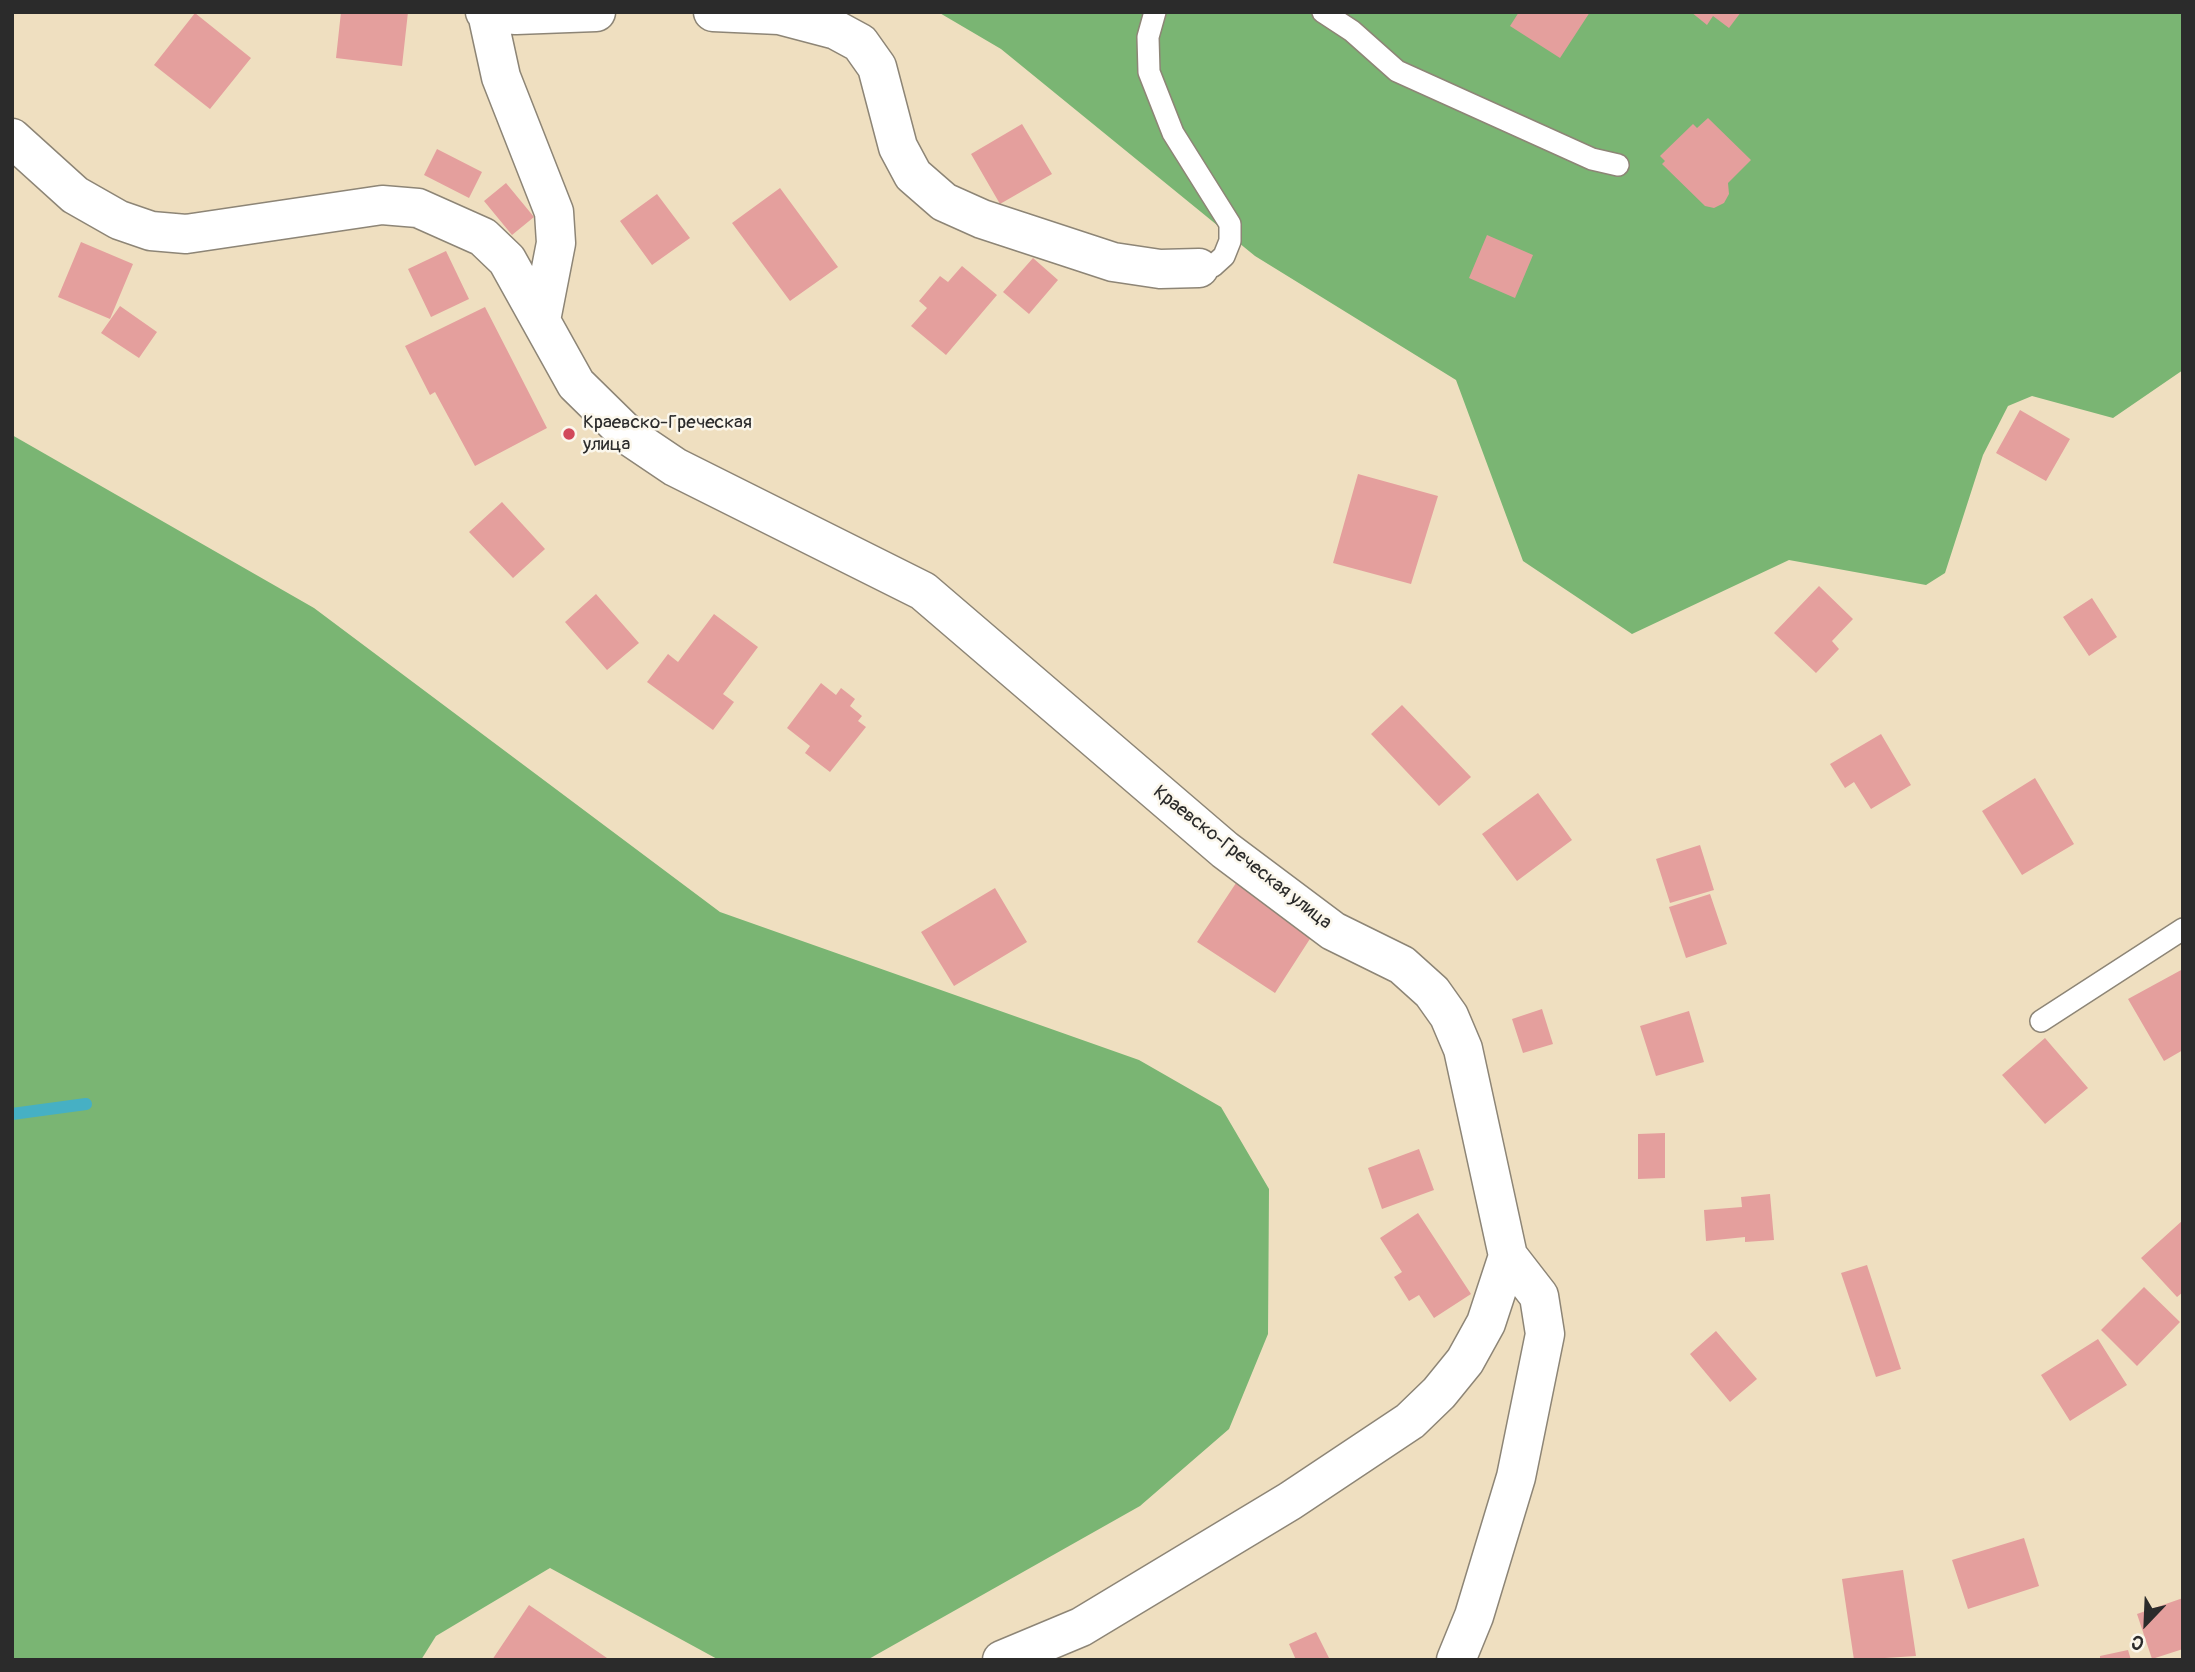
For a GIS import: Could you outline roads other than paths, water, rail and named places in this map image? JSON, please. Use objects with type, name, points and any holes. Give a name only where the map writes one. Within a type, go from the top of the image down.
[{"type":"street","points":[[541,320],[555,243],[554,212],[501,78],[486,12],[516,15],[596,12]]},
{"type":"street","points":[[713,12],[779,15],[836,30],[860,43],[877,66],[898,147],[914,175],[944,202],[982,219],[1113,262],[1160,269],[1199,268]]},
{"type":"street","name":"Краевско-Греческая улица","points":[[12,138],[75,195],[119,220],[151,231],[186,233],[382,205],[418,208],[483,237],[507,260],[576,384],[629,436],[676,467],[923,591],[1225,849],[1333,930],[1402,965],[1432,992],[1449,1016],[1464,1049],[1508,1256],[1539,1296],[1545,1334],[1516,1477],[1474,1616],[1456,1660]]},
{"type":"street","points":[[1002,1660],[1081,1627],[1290,1501],[1410,1421],[1439,1393],[1465,1361],[1486,1324],[1508,1256]]},
{"type":"lane","points":[[1155,12],[1148,37],[1149,72],[1173,134],[1230,224],[1230,241],[1224,256],[1213,266],[1199,268]]},
{"type":"lane","points":[[1323,12],[1352,31],[1397,71],[1592,159],[1618,165]]},
{"type":"lane","points":[[2041,1021],[2183,929]]},
{"type":"waterway","points":[[12,1114],[86,1104]]},
{"type":"place","name":"Краевско-Греческая улица","points":[[569,434]]}]
